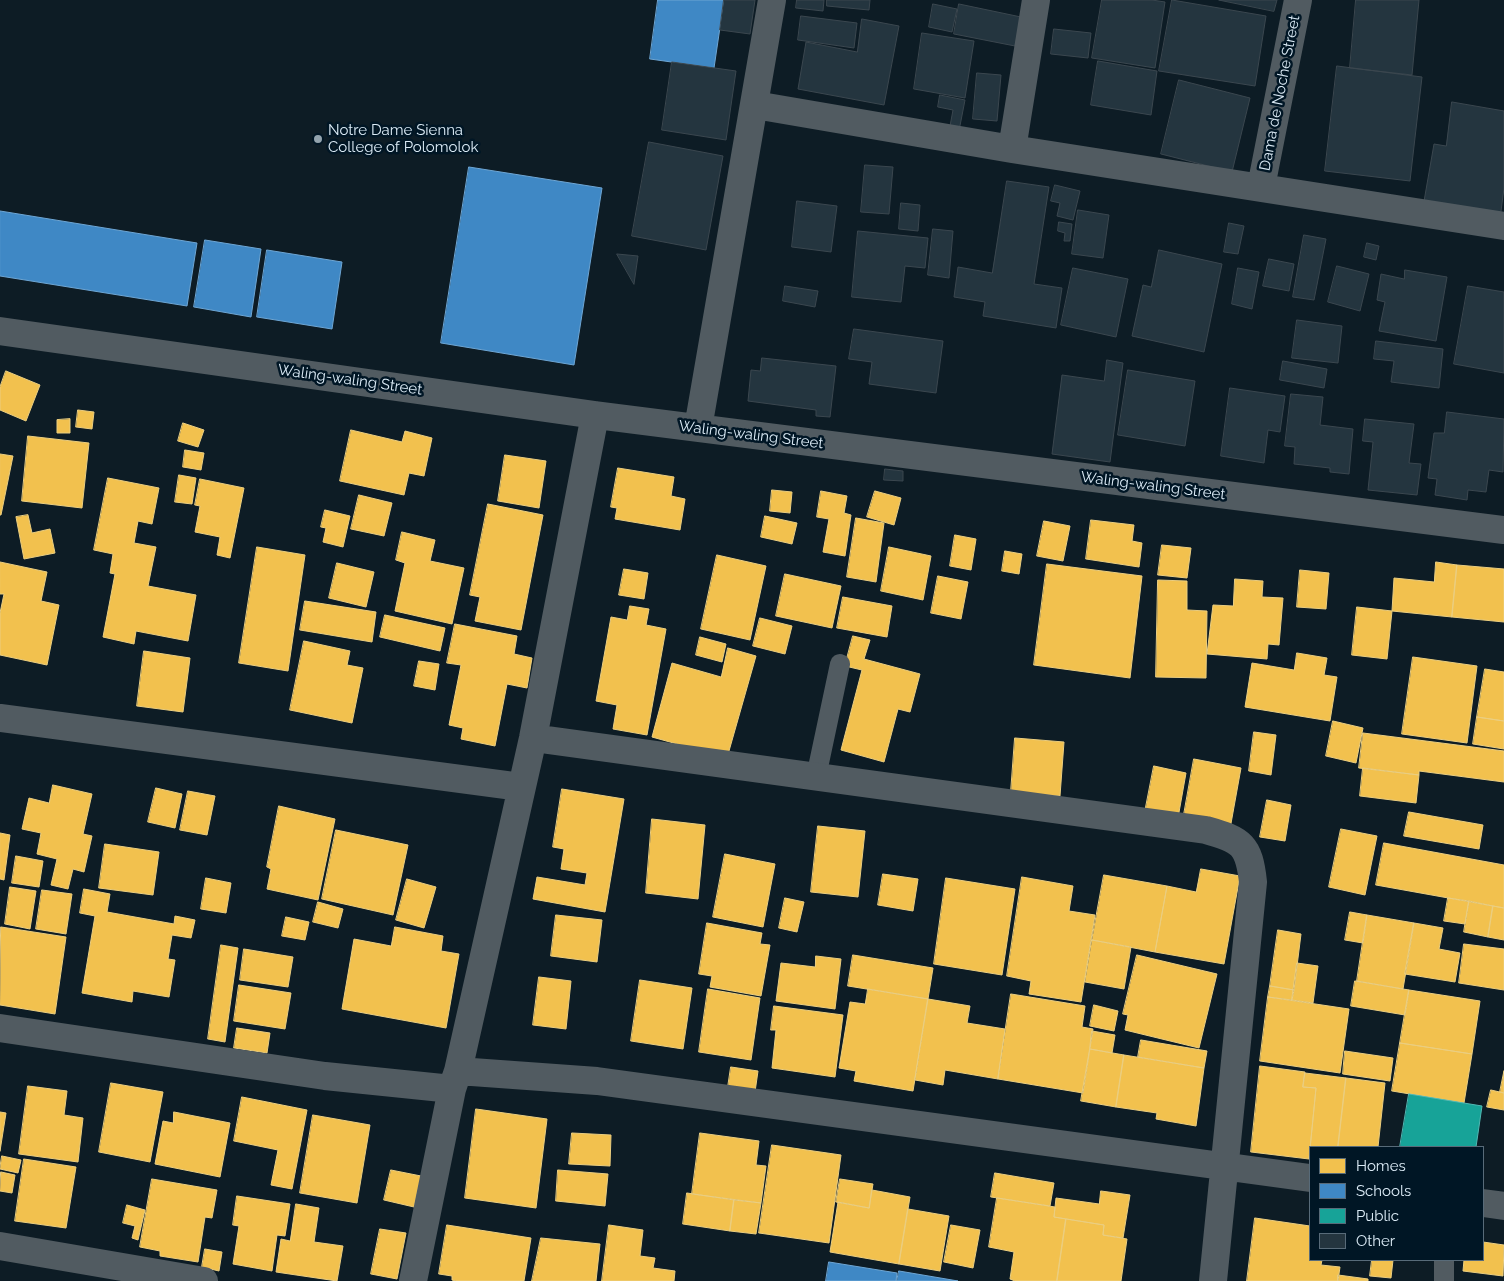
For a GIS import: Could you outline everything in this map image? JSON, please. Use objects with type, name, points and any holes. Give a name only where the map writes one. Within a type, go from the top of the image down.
[{"type":"street","points":[[698,428],[772,0]]},
{"type":"street","points":[[1012,149],[1036,0]]},
{"type":"street","name":"Dama de Noche Street","points":[[1261,187],[1298,0]]},
{"type":"street","points":[[755,105],[1012,149],[1504,226]]},
{"type":"street","name":"Waling-waling Street","points":[[0,331],[595,415],[1504,530]]},
{"type":"street","points":[[413,1281],[455,1080],[533,738],[595,415]]},
{"type":"street","points":[[0,718],[522,787]]},
{"type":"street","points":[[533,738],[1206,830],[1224,835],[1242,845],[1251,860],[1253,882],[1213,1281]]},
{"type":"street","points":[[0,1028],[325,1076],[455,1080],[597,1081],[1309,1178]]},
{"type":"street","points":[[1484,1203],[1504,1206]]},
{"type":"street","points":[[0,1246],[204,1281]]},
{"type":"lane","points":[[816,777],[840,664]]},
{"type":"lane","points":[[1444,1261],[1444,1281]]},
{"type":"building: Homes","points":[[6,371],[40,385],[26,421],[0,410],[0,387]]},
{"type":"building: Homes","points":[[78,410],[94,412],[92,429],[76,427]]},
{"type":"building: Homes","points":[[70,419],[70,433],[57,433],[57,420]]},
{"type":"building: Homes","points":[[183,423],[204,430],[198,447],[178,441]]},
{"type":"building: Homes","points":[[351,430],[402,442],[405,431],[432,438],[424,476],[409,473],[404,495],[340,481]]},
{"type":"building: Homes","points":[[28,436],[89,443],[82,508],[22,501]]},
{"type":"building: Homes","points":[[185,450],[204,453],[201,470],[183,467]]},
{"type":"building: Homes","points":[[0,454],[13,456],[1,515],[0,515]]},
{"type":"building: Homes","points":[[505,455],[546,461],[539,508],[498,501]]},
{"type":"building: Homes","points":[[618,468],[674,477],[671,496],[685,499],[680,530],[615,519],[617,508],[611,507]]},
{"type":"building: Homes","points":[[179,475],[196,478],[192,504],[175,502]]},
{"type":"building: Homes","points":[[108,478],[159,488],[152,524],[138,521],[134,543],[156,547],[148,586],[196,595],[188,641],[136,631],[134,644],[103,637],[115,574],[110,573],[113,554],[94,550]]},
{"type":"building: Homes","points":[[200,479],[244,488],[230,558],[217,555],[220,537],[195,532],[200,506],[195,505]]},
{"type":"building: Homes","points":[[772,490],[792,492],[790,513],[770,511]]},
{"type":"building: Homes","points":[[821,491],[847,496],[844,513],[851,515],[845,556],[823,552],[829,519],[817,517]]},
{"type":"building: Homes","points":[[875,491],[901,498],[894,525],[867,517]]},
{"type":"building: Homes","points":[[359,495],[392,503],[384,536],[351,529]]},
{"type":"building: Homes","points":[[488,504],[543,515],[521,630],[475,621],[480,597],[470,595]]},
{"type":"building: Homes","points":[[325,510],[350,516],[343,547],[323,542],[326,528],[321,527]]},
{"type":"building: Homes","points":[[28,515],[32,533],[50,529],[55,553],[24,559],[16,517]]},
{"type":"building: Homes","points":[[765,516],[797,523],[792,544],[761,537]]},
{"type":"building: Homes","points":[[856,518],[884,523],[876,582],[847,577]]},
{"type":"building: Homes","points":[[1091,520],[1134,525],[1132,541],[1142,543],[1139,567],[1086,559]]},
{"type":"building: Homes","points":[[1044,521],[1070,526],[1063,561],[1037,556]]},
{"type":"building: Homes","points":[[402,532],[435,540],[430,561],[464,568],[452,624],[395,611],[405,563],[396,560]]},
{"type":"building: Homes","points":[[955,535],[976,539],[971,570],[950,566]]},
{"type":"building: Homes","points":[[1162,545],[1191,548],[1187,578],[1158,575]]},
{"type":"building: Homes","points":[[257,547],[305,555],[288,671],[239,663]]},
{"type":"building: Homes","points":[[889,547],[931,556],[923,600],[881,591]]},
{"type":"building: Homes","points":[[1005,551],[1022,554],[1019,574],[1002,571]]},
{"type":"building: Homes","points":[[717,555],[766,566],[750,640],[701,629]]},
{"type":"building: Homes","points":[[0,562],[47,572],[41,601],[59,605],[47,665],[0,655],[0,613],[4,594],[0,594]]},
{"type":"building: Homes","points":[[1436,562],[1457,565],[1452,617],[1392,611],[1394,578],[1434,582]]},
{"type":"building: Homes","points":[[337,563],[374,572],[366,607],[329,598]]},
{"type":"building: Homes","points":[[1047,564],[1142,576],[1130,678],[1034,665]]},
{"type":"building: Homes","points":[[1457,565],[1504,569],[1504,622],[1452,617]]},
{"type":"building: Homes","points":[[624,569],[648,573],[644,599],[619,595]]},
{"type":"building: Homes","points":[[1300,570],[1329,573],[1326,609],[1297,607]]},
{"type":"building: Homes","points":[[785,574],[841,586],[832,628],[776,616]]},
{"type":"building: Homes","points":[[938,576],[968,582],[961,619],[931,613]]},
{"type":"building: Homes","points":[[1235,579],[1263,581],[1262,597],[1283,598],[1279,645],[1268,644],[1267,659],[1207,654],[1213,605],[1233,606]]},
{"type":"building: Homes","points":[[1158,580],[1187,581],[1187,610],[1207,611],[1206,678],[1156,677]]},
{"type":"building: Homes","points":[[843,597],[892,606],[887,637],[837,628]]},
{"type":"building: Homes","points":[[305,601],[376,612],[372,642],[300,630]]},
{"type":"building: Homes","points":[[630,606],[649,609],[646,625],[666,629],[647,735],[613,729],[617,705],[596,701],[611,617],[627,620]]},
{"type":"building: Homes","points":[[1357,607],[1392,611],[1387,659],[1352,655]]},
{"type":"building: Homes","points":[[385,615],[445,628],[440,651],[380,637]]},
{"type":"building: Homes","points":[[760,618],[792,626],[785,654],[753,646]]},
{"type":"building: Homes","points":[[455,624],[517,636],[514,654],[532,658],[527,688],[507,684],[495,746],[461,739],[463,728],[449,725],[461,665],[447,663]]},
{"type":"building: Homes","points":[[853,636],[870,640],[864,659],[920,674],[910,712],[898,709],[884,762],[841,750],[862,670],[845,666]]},
{"type":"building: Homes","points":[[700,637],[726,644],[722,662],[696,655]]},
{"type":"building: Homes","points":[[304,641],[350,651],[347,665],[363,668],[352,723],[290,710]]},
{"type":"building: Homes","points":[[728,648],[756,656],[727,758],[652,737],[672,663],[721,677]]},
{"type":"building: Homes","points":[[144,651],[190,658],[183,712],[137,706]]},
{"type":"building: Homes","points":[[1297,653],[1327,658],[1324,675],[1337,677],[1330,721],[1245,707],[1252,663],[1294,670]]},
{"type":"building: Homes","points":[[1413,657],[1477,666],[1467,743],[1402,734]]},
{"type":"building: Homes","points":[[419,661],[439,664],[435,690],[414,686]]},
{"type":"building: Homes","points":[[1485,669],[1504,672],[1504,721],[1477,717]]},
{"type":"building: Homes","points":[[1477,717],[1504,721],[1504,749],[1473,744]]},
{"type":"building: Homes","points":[[1333,721],[1363,728],[1356,763],[1326,756]]},
{"type":"building: Homes","points":[[1254,732],[1276,735],[1271,775],[1249,771]]},
{"type":"building: Homes","points":[[1363,733],[1504,751],[1504,782],[1419,771],[1419,775],[1359,768]]},
{"type":"building: Homes","points":[[1015,738],[1064,742],[1060,796],[1011,792]]},
{"type":"building: Homes","points":[[1194,759],[1241,768],[1230,829],[1183,820]]},
{"type":"building: Homes","points":[[1154,766],[1186,773],[1178,818],[1145,812]]},
{"type":"building: Homes","points":[[1363,768],[1419,775],[1416,803],[1360,796]]},
{"type":"building: Homes","points":[[53,785],[92,794],[83,834],[92,836],[84,872],[73,869],[68,889],[51,885],[57,859],[37,854],[41,833],[22,829],[29,798],[49,803]]},
{"type":"building: Homes","points":[[156,788],[182,794],[175,828],[148,822]]},
{"type":"building: Homes","points":[[562,789],[624,799],[605,912],[533,899],[537,877],[585,885],[587,873],[561,869],[564,849],[553,847]]},
{"type":"building: Homes","points":[[188,791],[215,796],[207,835],[180,830]]},
{"type":"building: Homes","points":[[1267,800],[1291,805],[1285,841],[1260,837]]},
{"type":"building: Homes","points":[[279,806],[335,819],[318,900],[267,889],[271,869],[267,867]]},
{"type":"building: Homes","points":[[1409,812],[1483,825],[1479,849],[1404,836]]},
{"type":"building: Homes","points":[[652,819],[705,825],[698,899],[646,893]]},
{"type":"building: Homes","points":[[818,826],[865,831],[858,897],[811,892]]},
{"type":"building: Homes","points":[[1341,829],[1377,836],[1365,895],[1329,887]]},
{"type":"building: Homes","points":[[336,830],[408,845],[393,915],[322,899]]},
{"type":"building: Homes","points":[[0,833],[10,835],[4,880],[0,879]]},
{"type":"building: Homes","points":[[1384,843],[1504,865],[1504,908],[1376,885]]},
{"type":"building: Homes","points":[[105,844],[159,852],[153,895],[99,888]]},
{"type":"building: Homes","points":[[725,854],[775,864],[763,927],[713,917]]},
{"type":"building: Homes","points":[[16,856],[43,861],[39,887],[12,883]]},
{"type":"building: Homes","points":[[1201,869],[1240,876],[1224,964],[1155,952],[1167,886],[1196,892]]},
{"type":"building: Homes","points":[[883,874],[918,879],[913,911],[878,905]]},
{"type":"building: Homes","points":[[1104,875],[1167,886],[1155,952],[1092,940]]},
{"type":"building: Homes","points":[[1022,877],[1073,886],[1069,911],[1095,915],[1081,1002],[1029,994],[1031,981],[1007,976]]},
{"type":"building: Homes","points":[[206,878],[231,883],[226,913],[201,909]]},
{"type":"building: Homes","points":[[946,878],[1015,889],[1002,975],[934,964]]},
{"type":"building: Homes","points":[[407,879],[436,887],[424,928],[396,920]]},
{"type":"building: Homes","points":[[10,887],[36,891],[30,929],[5,924]]},
{"type":"building: Homes","points":[[84,889],[110,894],[107,912],[174,924],[175,916],[195,920],[191,938],[172,935],[168,959],[175,960],[169,997],[133,991],[132,1002],[82,993],[95,916],[80,913]]},
{"type":"building: Homes","points":[[42,890],[72,894],[66,934],[36,929]]},
{"type":"building: Homes","points":[[785,898],[804,902],[797,932],[779,928]]},
{"type":"building: Homes","points":[[1448,898],[1469,901],[1465,924],[1444,921]]},
{"type":"building: Homes","points":[[1469,901],[1493,906],[1488,937],[1464,932]]},
{"type":"building: Homes","points":[[318,902],[343,909],[338,928],[313,922]]},
{"type":"building: Homes","points":[[1493,906],[1504,908],[1504,940],[1488,937]]},
{"type":"building: Homes","points":[[1350,912],[1367,915],[1363,943],[1345,940]]},
{"type":"building: Homes","points":[[556,915],[602,920],[597,962],[551,956]]},
{"type":"building: Homes","points":[[1367,915],[1414,923],[1403,989],[1357,981]]},
{"type":"building: Homes","points":[[286,917],[309,922],[305,940],[282,936]]},
{"type":"building: Homes","points":[[707,923],[762,933],[760,944],[770,945],[761,996],[710,987],[712,976],[699,974]]},
{"type":"building: Homes","points":[[1414,923],[1443,928],[1439,949],[1460,953],[1455,982],[1405,974]]},
{"type":"building: Homes","points":[[1,927],[66,937],[55,1014],[0,1005]]},
{"type":"building: Homes","points":[[395,927],[443,936],[441,951],[459,954],[446,1028],[342,1009],[354,939],[391,946]]},
{"type":"building: Homes","points":[[1278,930],[1301,934],[1294,990],[1270,986]]},
{"type":"building: Homes","points":[[1092,940],[1131,947],[1124,989],[1085,982]]},
{"type":"building: Homes","points":[[1464,944],[1504,949],[1504,990],[1459,983]]},
{"type":"building: Homes","points":[[221,945],[238,948],[225,1042],[208,1039]]},
{"type":"building: Homes","points":[[244,949],[293,957],[288,987],[240,980]]},
{"type":"building: Homes","points":[[853,955],[933,968],[928,999],[848,986]]},
{"type":"building: Homes","points":[[1137,955],[1217,974],[1199,1048],[1125,1030],[1128,1015],[1123,1014]]},
{"type":"building: Homes","points":[[816,956],[841,959],[835,1009],[776,1001],[781,963],[815,967]]},
{"type":"building: Homes","points":[[1297,963],[1318,966],[1313,1003],[1292,1000]]},
{"type":"building: Homes","points":[[539,977],[571,981],[566,1029],[533,1025]]},
{"type":"building: Homes","points":[[640,980],[692,988],[683,1049],[631,1041]]},
{"type":"building: Homes","points":[[1355,981],[1409,990],[1405,1015],[1351,1006]]},
{"type":"building: Homes","points":[[239,985],[291,993],[285,1029],[234,1021]]},
{"type":"building: Homes","points":[[1270,986],[1294,990],[1292,1000],[1268,997]]},
{"type":"building: Homes","points":[[708,989],[760,998],[751,1060],[699,1052]]},
{"type":"building: Homes","points":[[868,989],[928,999],[913,1091],[854,1081],[856,1071],[839,1068],[850,1002],[865,1004]]},
{"type":"building: Homes","points":[[1409,990],[1480,1001],[1472,1054],[1400,1043]]},
{"type":"building: Homes","points":[[1011,994],[1085,1006],[1082,1027],[1093,1029],[1083,1093],[998,1079]]},
{"type":"building: Homes","points":[[1268,997],[1349,1009],[1340,1073],[1260,1061]]},
{"type":"building: Homes","points":[[928,999],[970,1006],[967,1023],[1005,1029],[998,1079],[945,1070],[943,1085],[915,1080]]},
{"type":"building: Homes","points":[[1094,1005],[1118,1011],[1114,1031],[1090,1026]]},
{"type":"building: Homes","points":[[774,1006],[843,1015],[835,1077],[772,1068],[776,1030],[771,1030]]},
{"type":"building: Homes","points":[[237,1028],[270,1033],[267,1053],[234,1048]]},
{"type":"building: Homes","points":[[1092,1031],[1115,1035],[1112,1053],[1090,1049]]},
{"type":"building: Homes","points":[[1141,1040],[1207,1051],[1204,1068],[1138,1057]]},
{"type":"building: Homes","points":[[1400,1043],[1472,1054],[1464,1103],[1392,1091]]},
{"type":"building: Homes","points":[[1090,1049],[1124,1055],[1116,1107],[1081,1101]]},
{"type":"building: Homes","points":[[1345,1051],[1393,1058],[1390,1081],[1343,1074]]},
{"type":"building: Homes","points":[[1124,1055],[1204,1068],[1196,1126],[1156,1119],[1157,1113],[1116,1107]]},
{"type":"building: Homes","points":[[1260,1066],[1305,1072],[1303,1087],[1316,1088],[1309,1159],[1251,1152]]},
{"type":"building: Homes","points":[[731,1067],[758,1071],[755,1092],[728,1087]]},
{"type":"building: Homes","points":[[1504,1071],[1504,1093],[1500,1092]]},
{"type":"building: Homes","points":[[1305,1073],[1346,1078],[1338,1146],[1310,1146],[1316,1088],[1303,1087]]},
{"type":"building: Homes","points":[[1346,1078],[1385,1083],[1378,1146],[1338,1146]]},
{"type":"building: Homes","points":[[111,1083],[163,1092],[150,1162],[99,1152]]},
{"type":"building: Homes","points":[[28,1086],[67,1091],[64,1115],[83,1118],[78,1162],[19,1154]]},
{"type":"building: Homes","points":[[1491,1090],[1504,1093],[1504,1110],[1487,1107]]},
{"type":"building: Homes","points":[[242,1097],[307,1110],[292,1189],[271,1185],[278,1150],[234,1141]]},
{"type":"building: Homes","points":[[476,1109],[547,1119],[536,1208],[465,1198]]},
{"type":"building: Homes","points":[[0,1112],[6,1113],[0,1151]]},
{"type":"building: Homes","points":[[174,1112],[230,1123],[220,1177],[155,1164],[163,1121],[173,1123]]},
{"type":"building: Homes","points":[[313,1115],[370,1125],[357,1203],[300,1193]]},
{"type":"building: Homes","points":[[572,1133],[611,1135],[610,1166],[569,1164]]},
{"type":"building: Homes","points":[[700,1133],[759,1141],[756,1165],[766,1166],[761,1203],[692,1194]]},
{"type":"building: Homes","points":[[772,1145],[841,1155],[829,1243],[759,1233]]},
{"type":"building: Homes","points":[[2,1156],[21,1160],[18,1173],[0,1169]]},
{"type":"building: Homes","points":[[24,1159],[76,1167],[66,1228],[15,1221]]},
{"type":"building: Homes","points":[[391,1170],[421,1176],[414,1207],[384,1200]]},
{"type":"building: Homes","points":[[558,1170],[608,1174],[605,1206],[556,1201]]},
{"type":"building: Homes","points":[[1,1172],[15,1175],[12,1193],[0,1191]]},
{"type":"building: Homes","points":[[995,1173],[1054,1183],[1050,1206],[991,1197]]},
{"type":"building: Homes","points":[[152,1179],[217,1190],[212,1218],[205,1217],[198,1262],[160,1256],[160,1251],[140,1247]]},
{"type":"building: Homes","points":[[840,1179],[873,1184],[869,1208],[836,1202]]},
{"type":"building: Homes","points":[[872,1190],[910,1197],[899,1264],[830,1252],[838,1202],[869,1208]]},
{"type":"building: Homes","points":[[1101,1191],[1130,1195],[1123,1238],[1103,1235],[1104,1225],[1054,1217],[1056,1198],[1099,1204]]},
{"type":"building: Homes","points":[[687,1193],[734,1200],[730,1231],[683,1224]]},
{"type":"building: Homes","points":[[237,1196],[290,1204],[285,1236],[277,1235],[272,1271],[233,1264],[239,1226],[233,1225]]},
{"type":"building: Homes","points":[[997,1198],[1055,1207],[1054,1217],[1066,1219],[1057,1281],[1015,1281],[1010,1279],[1014,1252],[989,1247]]},
{"type":"building: Homes","points":[[734,1200],[761,1203],[756,1234],[730,1231]]},
{"type":"building: Homes","points":[[296,1204],[319,1208],[314,1242],[343,1246],[337,1281],[276,1272],[281,1239],[290,1241]]},
{"type":"building: Homes","points":[[127,1205],[145,1210],[138,1240],[132,1238],[135,1226],[123,1223]]},
{"type":"building: Homes","points":[[908,1209],[949,1216],[940,1271],[899,1264]]},
{"type":"building: Homes","points":[[1255,1218],[1309,1226],[1309,1261],[1322,1261],[1321,1265],[1340,1267],[1338,1281],[1247,1281]]},
{"type":"building: Homes","points":[[1066,1219],[1104,1225],[1103,1235],[1127,1239],[1121,1281],[1057,1281]]},
{"type":"building: Homes","points":[[447,1225],[531,1238],[524,1281],[456,1281],[452,1280],[452,1276],[439,1274]]},
{"type":"building: Homes","points":[[609,1225],[643,1230],[640,1256],[655,1258],[653,1268],[675,1271],[674,1281],[602,1281]]},
{"type":"building: Homes","points":[[951,1225],[980,1230],[973,1268],[944,1262]]},
{"type":"building: Homes","points":[[380,1229],[406,1233],[397,1279],[371,1274]]},
{"type":"building: Homes","points":[[541,1238],[600,1244],[596,1281],[532,1281]]},
{"type":"building: Homes","points":[[1484,1242],[1504,1245],[1503,1276],[1463,1271],[1464,1261],[1484,1261]]},
{"type":"building: Homes","points":[[205,1249],[222,1252],[219,1271],[202,1267]]},
{"type":"building: Homes","points":[[1372,1261],[1393,1261],[1391,1278],[1370,1276]]},
{"type":"building: Homes","points":[[1338,1275],[1368,1279],[1368,1281],[1338,1281]]},
{"type":"building: Schools","points":[[658,0],[724,0],[714,68],[650,59]]},
{"type":"building: Schools","points":[[469,167],[602,188],[574,365],[441,343]]},
{"type":"building: Schools","points":[[0,211],[197,243],[187,306],[0,276]]},
{"type":"building: Schools","points":[[205,240],[261,249],[251,317],[194,307]]},
{"type":"building: Schools","points":[[267,250],[342,262],[332,329],[257,317]]},
{"type":"building: Schools","points":[[829,1262],[897,1273],[896,1281],[826,1281]]},
{"type":"building: Schools","points":[[899,1271],[958,1281],[897,1281]]},
{"type":"building: Public","points":[[1409,1094],[1482,1106],[1476,1146],[1400,1146]]},
{"type":"building: Other","points":[[724,0],[755,0],[750,34],[720,30]]},
{"type":"building: Other","points":[[797,0],[824,0],[823,11],[796,8]]},
{"type":"building: Other","points":[[827,0],[870,0],[869,10],[827,6]]},
{"type":"building: Other","points":[[1102,0],[1152,0],[1165,2],[1155,68],[1092,58]]},
{"type":"building: Other","points":[[1172,0],[1266,16],[1255,86],[1159,71]]},
{"type":"building: Other","points":[[1219,0],[1277,0],[1274,11]]},
{"type":"building: Other","points":[[1356,0],[1419,0],[1412,75],[1350,68]]},
{"type":"building: Other","points":[[933,4],[957,9],[952,32],[929,27]]},
{"type":"building: Other","points":[[959,4],[1021,17],[1015,46],[954,34]]},
{"type":"building: Other","points":[[801,16],[857,23],[854,48],[798,40]]},
{"type":"building: Other","points":[[862,19],[899,26],[884,105],[798,89],[806,42],[857,52]]},
{"type":"building: Other","points":[[1054,29],[1091,33],[1088,58],[1051,54]]},
{"type":"building: Other","points":[[922,33],[974,41],[965,98],[914,89]]},
{"type":"building: Other","points":[[1098,61],[1157,71],[1151,115],[1091,105]]},
{"type":"building: Other","points":[[672,62],[736,71],[726,140],[662,130]]},
{"type":"building: Other","points":[[1337,66],[1422,77],[1410,181],[1325,171]]},
{"type":"building: Other","points":[[977,73],[1001,75],[997,121],[973,119]]},
{"type":"building: Other","points":[[1179,80],[1250,98],[1232,172],[1161,154]]},
{"type":"building: Other","points":[[940,95],[965,100],[958,136],[950,126],[953,110],[938,107]]},
{"type":"building: Other","points":[[1452,102],[1504,111],[1504,188],[1500,219],[1423,207],[1434,144],[1446,146]]},
{"type":"building: Other","points":[[649,142],[723,156],[706,250],[632,236]]},
{"type":"building: Other","points":[[865,165],[893,167],[889,214],[861,212]]},
{"type":"building: Other","points":[[1007,181],[1049,187],[1034,284],[1062,288],[1056,328],[983,316],[985,302],[954,297],[958,267],[992,273]]},
{"type":"building: Other","points":[[1055,185],[1080,191],[1073,220],[1057,216],[1060,203],[1051,201]]},
{"type":"building: Other","points":[[797,201],[837,206],[831,252],[792,247]]},
{"type":"building: Other","points":[[901,203],[920,205],[918,231],[899,229]]},
{"type":"building: Other","points":[[1078,210],[1109,215],[1103,258],[1072,254]]},
{"type":"building: Other","points":[[1059,222],[1072,224],[1070,241],[1064,241],[1065,233],[1058,231]]},
{"type":"building: Other","points":[[1229,223],[1244,226],[1238,254],[1224,252]]},
{"type":"building: Other","points":[[933,229],[953,231],[949,278],[928,275]]},
{"type":"building: Other","points":[[858,231],[928,238],[925,268],[905,266],[901,302],[852,297]]},
{"type":"building: Other","points":[[1304,235],[1326,239],[1314,300],[1293,297]]},
{"type":"building: Other","points":[[1367,243],[1379,246],[1376,260],[1364,257]]},
{"type":"building: Other","points":[[1159,250],[1222,264],[1204,352],[1132,336],[1143,285],[1151,287]]},
{"type":"building: Other","points":[[617,254],[638,256],[634,284]]},
{"type":"building: Other","points":[[1269,259],[1294,264],[1289,291],[1263,286]]},
{"type":"building: Other","points":[[1337,266],[1369,274],[1360,311],[1328,302]]},
{"type":"building: Other","points":[[1073,268],[1128,279],[1116,337],[1061,325]]},
{"type":"building: Other","points":[[1238,268],[1259,272],[1252,309],[1232,304]]},
{"type":"building: Other","points":[[1405,270],[1447,277],[1436,341],[1379,331],[1385,302],[1377,300],[1381,274],[1404,279]]},
{"type":"building: Other","points":[[785,286],[818,291],[815,307],[783,301]]},
{"type":"building: Other","points":[[1468,286],[1504,292],[1504,373],[1454,364]]},
{"type":"building: Other","points":[[1297,320],[1342,326],[1338,363],[1292,358]]},
{"type":"building: Other","points":[[854,329],[943,341],[936,393],[869,384],[872,362],[849,359]]},
{"type":"building: Other","points":[[1376,341],[1443,349],[1439,388],[1391,382],[1394,361],[1374,359]]},
{"type":"building: Other","points":[[762,358],[836,366],[830,417],[816,416],[816,410],[748,401],[751,370],[760,371]]},
{"type":"building: Other","points":[[1107,360],[1123,363],[1110,462],[1052,454],[1062,375],[1104,381]]},
{"type":"building: Other","points":[[1283,361],[1327,369],[1324,388],[1280,380]]},
{"type":"building: Other","points":[[1128,370],[1195,381],[1185,446],[1118,435]]},
{"type":"building: Other","points":[[1230,388],[1285,396],[1280,432],[1268,430],[1264,463],[1221,456]]},
{"type":"building: Other","points":[[1291,394],[1323,397],[1320,425],[1353,429],[1349,474],[1330,472],[1330,468],[1294,464],[1295,447],[1285,446]]},
{"type":"building: Other","points":[[1447,412],[1504,419],[1503,472],[1489,470],[1486,492],[1468,490],[1467,500],[1435,495],[1437,479],[1428,478],[1434,433],[1444,433]]},
{"type":"building: Other","points":[[1365,419],[1414,424],[1409,463],[1421,464],[1417,495],[1368,490],[1373,442],[1363,441]]},
{"type":"building: Other","points":[[885,469],[903,471],[903,481],[884,480]]},
{"type":"place","name":"Notre Dame Sienna College of Polomolok","points":[[318,139]]}]
